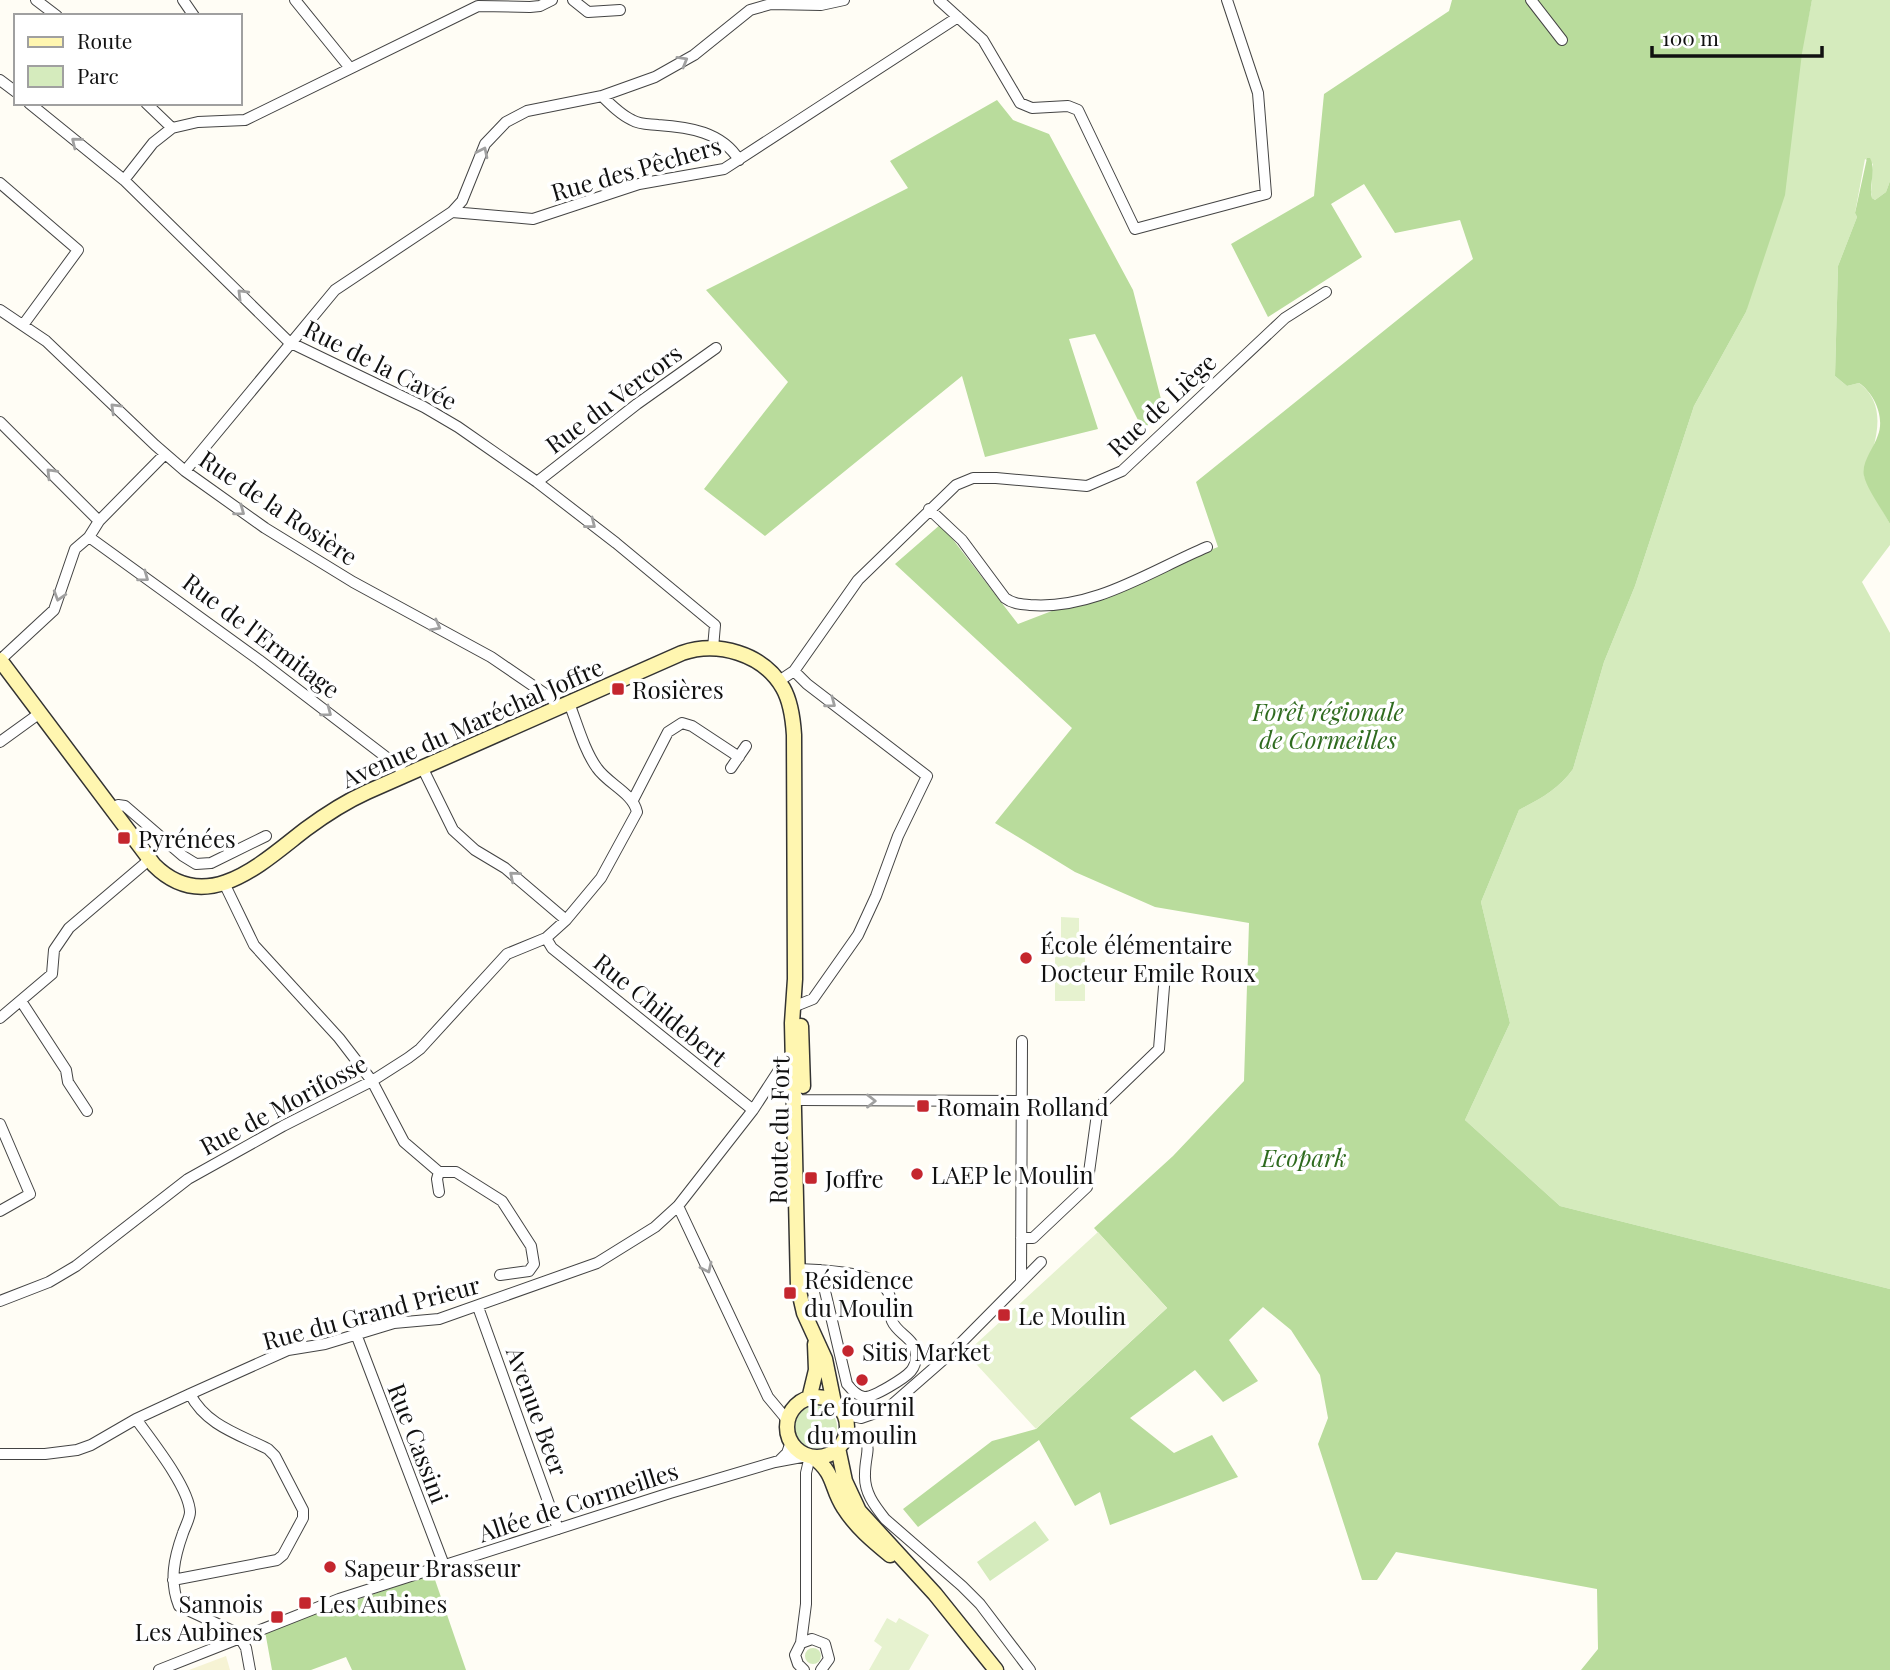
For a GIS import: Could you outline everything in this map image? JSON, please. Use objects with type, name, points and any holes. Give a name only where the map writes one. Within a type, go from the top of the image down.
[{"type":"street","points":[[36,0],[54,14]]},
{"type":"street","points":[[295,0],[350,68]]},
{"type":"street","points":[[124,180],[153,144],[172,128],[198,122],[244,120],[478,6],[540,6],[552,0]]},
{"type":"street","points":[[573,0],[588,12],[620,10]]},
{"type":"street","points":[[185,471],[289,342],[335,290],[452,212],[462,201],[485,144],[506,122],[527,111],[603,96],[655,77],[694,55],[750,10],[771,4],[821,5],[844,0]]},
{"type":"street","points":[[939,0],[983,40],[1020,103],[1032,108],[1068,106],[1078,110],[1135,229],[1266,194],[1258,93],[1227,0]]},
{"type":"street","points":[[1531,0],[1562,40]]},
{"type":"street","name":"Rue des Pêchers","points":[[452,212],[533,219],[639,184],[724,169],[958,17]]},
{"type":"street","points":[[0,80],[14,91]]},
{"type":"street","points":[[603,96],[632,121],[688,127],[709,134],[734,152],[739,160]]},
{"type":"street","name":"Rue de la Cavée","points":[[31,105],[124,180],[289,342],[442,416],[537,482],[715,625],[713,648]]},
{"type":"street","points":[[148,105],[172,128]]},
{"type":"street","points":[[0,183],[78,250],[23,325]]},
{"type":"street","name":"Rue de Liège","points":[[794,671],[858,580],[956,485],[973,478],[996,478],[1087,486],[1122,471],[1284,318],[1326,292]]},
{"type":"street","name":"Rue de la Rosière","points":[[0,310],[46,341],[185,471],[265,528],[342,575],[491,657],[563,705]]},
{"type":"street","name":"Rue du Vercors","points":[[537,482],[637,404],[716,348]]},
{"type":"street","points":[[0,422],[99,521]]},
{"type":"street","points":[[0,660],[54,610],[75,549],[165,454]]},
{"type":"street","points":[[929,509],[962,540],[1005,598],[1021,604],[1051,607],[1079,602],[1207,547]]},
{"type":"street","name":"Rue de l'Ermitage","points":[[89,537],[259,660],[399,767],[403,775]]},
{"type":"street","name":"Avenue du Maréchal Joffre","points":[[0,660],[149,860],[163,874],[200,886],[224,883],[253,871],[345,803],[682,653],[713,648],[730,650],[751,659],[779,681]]},
{"type":"street","points":[[794,671],[926,776],[898,836],[858,935],[813,999],[796,1007],[794,735],[789,703],[779,681],[794,671]]},
{"type":"street","points":[[563,705],[596,767],[609,782],[633,800]]},
{"type":"street","points":[[0,742],[40,713]]},
{"type":"street","name":"Rue de Morifosse","points":[[0,1301],[49,1282],[76,1266],[188,1179],[284,1125],[372,1081],[420,1049],[508,954],[547,938],[601,878],[637,811],[633,800],[668,732],[682,723],[692,726],[739,757]]},
{"type":"street","points":[[731,768],[746,746]]},
{"type":"street","points":[[422,767],[453,830],[566,920]]},
{"type":"street","points":[[111,809],[118,805],[125,806],[196,864],[211,863],[266,836]]},
{"type":"street","points":[[0,1018],[52,974],[54,950],[69,928],[149,860]]},
{"type":"street","points":[[224,883],[254,945],[322,1018],[372,1081],[404,1142],[439,1172],[456,1172],[495,1195],[506,1206],[531,1246],[534,1264],[532,1268],[500,1275]]},
{"type":"street","name":"Rue Childebert","points":[[547,938],[552,948],[753,1110]]},
{"type":"street","points":[[1021,1238],[1032,1238],[1087,1187],[1097,1114],[1103,1103],[1159,1049],[1165,974]]},
{"type":"street","points":[[21,1000],[66,1070],[68,1082],[87,1111]]},
{"type":"street","name":"Route du Fort","points":[[796,1007],[801,1025],[798,1060],[800,1300],[814,1340],[825,1359],[838,1409]]},
{"type":"street","name":"Route du Fort","points":[[796,1007],[792,1043],[798,1060]]},
{"type":"street","points":[[1021,1280],[1022,1041]]},
{"type":"street","name":"Rue du Grand Prieur","points":[[0,1454],[45,1454],[77,1450],[136,1419],[288,1350],[325,1344],[394,1323],[439,1319],[597,1263],[655,1227],[678,1206],[753,1110],[779,1070],[798,1060]]},
{"type":"street","points":[[798,1096],[1021,1101]]},
{"type":"street","points":[[0,1124],[30,1194],[0,1211]]},
{"type":"street","points":[[439,1172],[439,1192]]},
{"type":"street","points":[[678,1206],[768,1397],[788,1421]]},
{"type":"street","points":[[934,1592],[859,1528],[842,1506],[831,1475],[791,1442],[788,1421],[797,1405],[809,1399],[824,1399],[838,1409],[861,1418],[887,1409],[950,1353],[1041,1262]]},
{"type":"street","points":[[799,1269],[820,1270],[856,1275],[882,1285],[891,1297],[893,1323],[914,1345],[916,1361],[909,1372],[872,1396],[864,1397],[847,1384],[820,1270]]},
{"type":"street","points":[[517,1272],[525,1290]]},
{"type":"street","name":"Avenue Beer","points":[[478,1307],[558,1529]]},
{"type":"street","name":"Rue Cassini","points":[[356,1334],[444,1565]]},
{"type":"street","name":"Route du Fort","points":[[809,1399],[816,1370],[814,1340]]},
{"type":"street","points":[[173,1580],[277,1560],[283,1555],[303,1518],[301,1503],[268,1448],[210,1420],[200,1411],[190,1394]]},
{"type":"street","points":[[810,1456],[826,1455],[838,1448],[846,1432],[838,1409]]},
{"type":"street","points":[[136,1419],[162,1454],[185,1494],[190,1513],[176,1552],[173,1580],[179,1606],[237,1633],[246,1648],[250,1670]]},
{"type":"street","points":[[846,1432],[861,1436],[867,1441],[869,1450],[866,1485],[876,1508],[980,1604],[1030,1670]]},
{"type":"street","points":[[775,1462],[787,1453],[791,1442]]},
{"type":"street","points":[[838,1448],[845,1481],[859,1511],[934,1592],[996,1670]]},
{"type":"street","points":[[804,1670],[795,1658],[806,1604],[806,1473],[810,1456]]},
{"type":"street","name":"Allée de Cormeilles","points":[[159,1670],[242,1639],[321,1605],[775,1462],[810,1456]]},
{"type":"street","points":[[804,1622],[817,1639],[825,1644],[829,1654],[827,1664],[821,1670]]},
{"type":"street","points":[[800,1643],[817,1639]]},
{"type":"shaded area","points":[[226,1656],[230,1670],[189,1670]]},
{"type":"green space","name":"Forêt régionale de Cormeilles","points":[[1452,0],[1812,0],[1802,53],[1785,195],[1746,312],[1694,406],[1635,586],[1604,662],[1573,769],[1555,788],[1519,810],[1481,902],[1510,1023],[1465,1120],[1560,1206],[1890,1289],[1890,1670],[1581,1670],[1598,1649],[1597,1589],[1396,1552],[1377,1580],[1362,1580],[1318,1444],[1328,1418],[1320,1375],[1291,1330],[1263,1307],[1229,1340],[1258,1381],[1223,1402],[1195,1370],[1130,1418],[1174,1453],[1212,1435],[1238,1477],[1110,1525],[1100,1492],[1075,1506],[1039,1440],[918,1527],[903,1509],[992,1441],[1036,1429],[1167,1308],[1094,1228],[1173,1156],[1244,1081],[1249,923],[1155,907],[1075,872],[995,823],[1072,728],[895,564],[941,524],[1018,624],[1218,547],[1196,482],[1473,259],[1460,220],[1395,233],[1364,184],[1331,204],[1362,257],[1268,317],[1231,244],[1314,196],[1324,94],[1449,11]]},
{"type":"green space","points":[[1812,0],[1890,0],[1890,181],[1886,192],[1875,200],[1872,198],[1873,164],[1865,159],[1855,213],[1857,217],[1838,266],[1835,376],[1847,386],[1859,383],[1869,392],[1874,403],[1877,426],[1864,476],[1890,524],[1890,545],[1862,582],[1890,633],[1890,1289],[1560,1206],[1465,1120],[1510,1023],[1481,902],[1519,810],[1555,788],[1573,769],[1604,662],[1635,586],[1694,406],[1746,312]]},
{"type":"green space","points":[[997,100],[1013,120],[1049,134],[1133,290],[1161,399],[1144,432],[1095,334],[1069,339],[1098,429],[985,457],[962,376],[765,536],[704,489],[788,382],[706,290],[908,188],[890,161]]},
{"type":"green space","points":[[1867,158],[1870,158],[1873,168],[1872,198],[1875,200],[1886,192],[1890,181],[1890,524],[1864,476],[1866,460],[1880,428],[1877,406],[1859,383],[1847,386],[1835,376],[1838,266],[1857,217],[1855,213]]},
{"type":"green space","points":[[1061,917],[1079,918],[1079,943],[1061,942]]},
{"type":"green space","points":[[1055,947],[1085,947],[1085,1001],[1055,1001]]},
{"type":"green space","points":[[1098,1232],[1167,1308],[1036,1429],[966,1353]]},
{"type":"green space","points":[[816,1406],[831,1412],[837,1427],[831,1442],[816,1448],[801,1442],[795,1427],[801,1412]]},
{"type":"green space","points":[[1035,1521],[1049,1540],[990,1581],[977,1562]]},
{"type":"green space","points":[[433,1574],[466,1670],[352,1670],[346,1657],[311,1670],[272,1670],[265,1631]]},
{"type":"green space","points":[[887,1618],[896,1623],[899,1618],[929,1635],[909,1670],[869,1670],[882,1647],[874,1641]]},
{"type":"green space","points":[[810,1648],[816,1648],[821,1656],[819,1662],[810,1664],[805,1659],[805,1653]]},
{"type":"place","name":"Rosières","points":[[618,689]]},
{"type":"place","name":"Pyrénées","points":[[124,838]]},
{"type":"place","name":"École élémentaire Docteur Emile Roux","points":[[1026,958]]},
{"type":"place","name":"Romain Rolland","points":[[923,1106]]},
{"type":"place","name":"LAEP le Moulin","points":[[917,1174]]},
{"type":"place","name":"Joffre","points":[[811,1178]]},
{"type":"place","name":"Résidence du Moulin","points":[[790,1293]]},
{"type":"place","name":"Le Moulin","points":[[1004,1315]]},
{"type":"place","name":"Sitis Market","points":[[848,1351]]},
{"type":"place","name":"Le fournil du moulin","points":[[862,1380]]},
{"type":"place","name":"Sapeur Brasseur","points":[[330,1567]]},
{"type":"place","name":"Les Aubines","points":[[305,1603]]},
{"type":"place","name":"Sannois Les Aubines","points":[[277,1617]]},
{"type":"park label","name":"Ecopark","points":[[1304,1157]]}]
